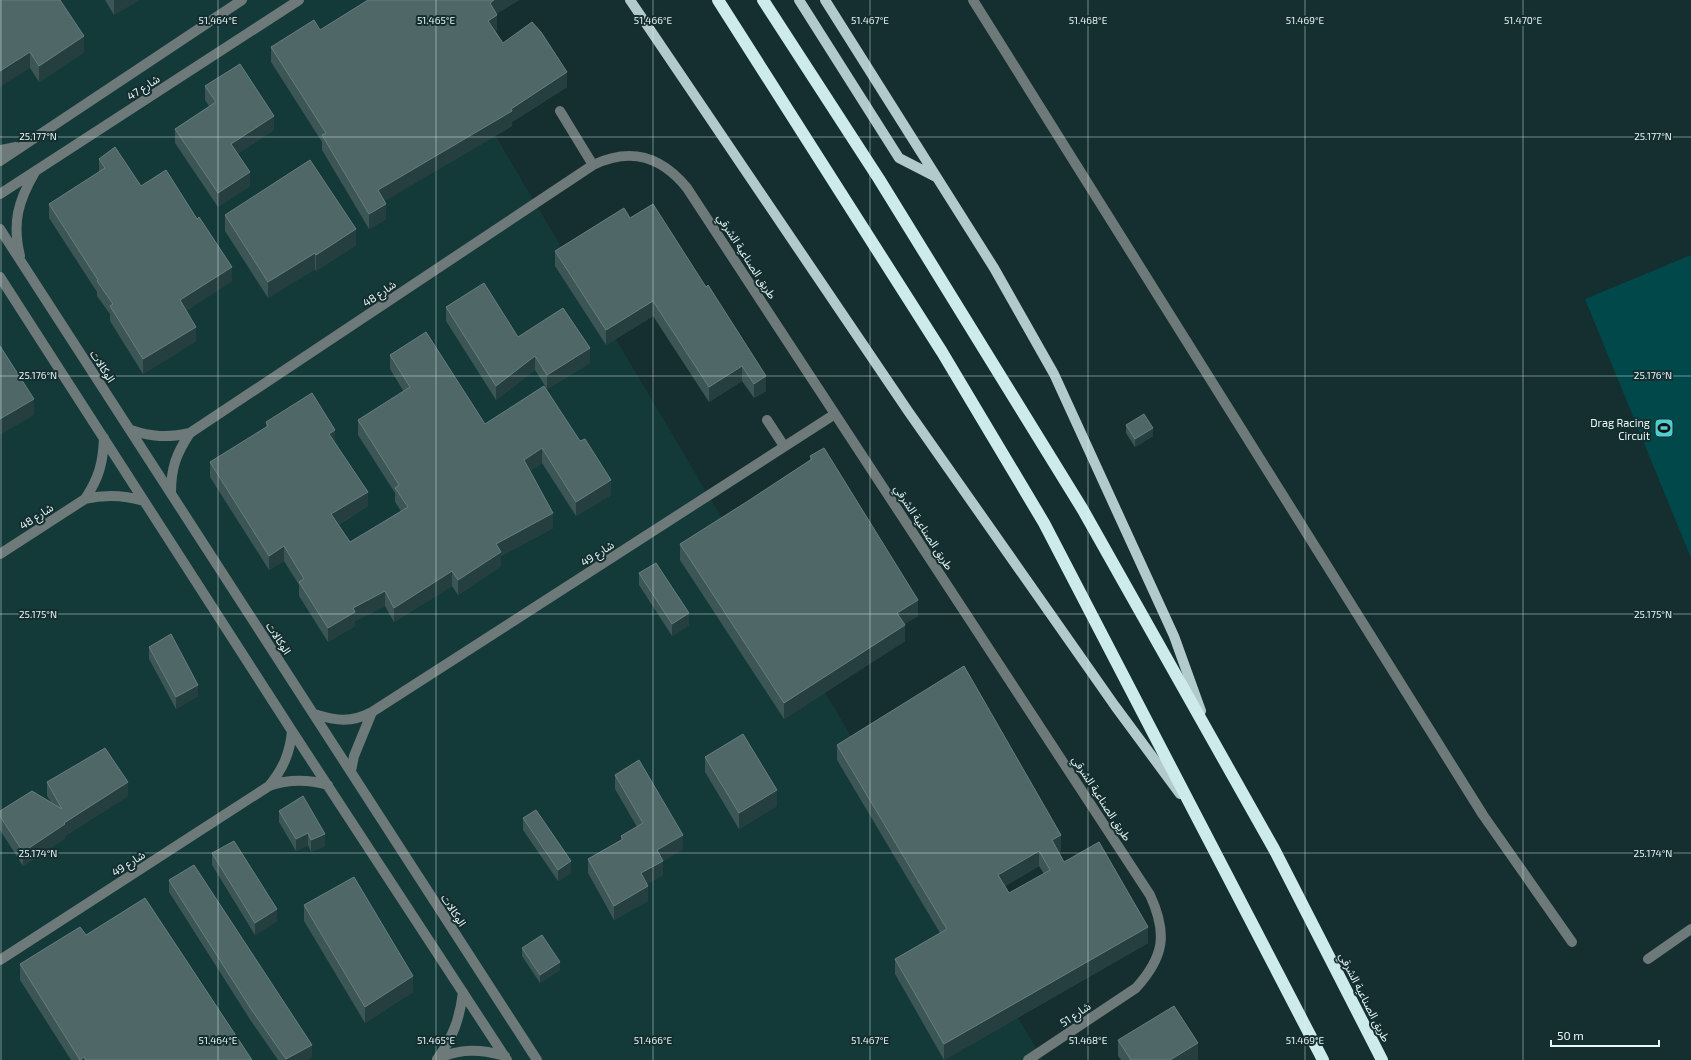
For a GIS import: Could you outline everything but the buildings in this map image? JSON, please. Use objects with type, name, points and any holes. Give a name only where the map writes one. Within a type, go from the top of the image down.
[{"type":"highway","points":[[718,0],[942,352],[1044,522],[1192,810],[1323,1060]]},
{"type":"highway","name":"طريق الصناعية الشرقي","points":[[763,0],[879,179],[1083,510],[1274,849],[1382,1060]]},
{"type":"main road","points":[[630,0],[908,411],[1115,706],[1192,810]]},
{"type":"main road","points":[[800,0],[899,158],[936,177]]},
{"type":"main road","name":"طريق الصناعية الشرقي","points":[[824,0],[994,268],[1054,374],[1174,636],[1210,736]]},
{"type":"street","name":"شارع 47","points":[[0,161],[242,0]]},
{"type":"street","name":"شارع 47","points":[[0,194],[299,0]]},
{"type":"street","points":[[973,0],[1483,815],[1572,942]]},
{"type":"street","points":[[560,111],[593,165]]},
{"type":"street","points":[[0,150],[26,144]]},
{"type":"street","name":"طريق الصناعية الشرقي","points":[[581,172],[608,158],[638,156],[660,164],[678,177],[687,188],[1150,895],[1158,914],[1161,934],[1158,954],[1149,973],[1136,988]]},
{"type":"street","points":[[23,266],[16,242],[17,217],[23,192],[36,171]]},
{"type":"street","name":"شارع 48","points":[[171,493],[171,477],[175,461],[181,446],[190,433],[581,172]]},
{"type":"street","name":"الوكالات","points":[[0,229],[537,1060]]},
{"type":"street","points":[[0,278],[292,731],[506,1058]]},
{"type":"street","name":"شارع 49","points":[[314,714],[330,719],[346,721],[360,719],[835,414]]},
{"type":"street","points":[[767,420],[784,446]]},
{"type":"street","name":"شارع 48","points":[[131,430],[145,435],[160,437],[190,433]]},
{"type":"street","name":"شارع 48","points":[[85,499],[94,485],[100,470],[104,454],[104,438]]},
{"type":"street","name":"شارع 48","points":[[0,554],[85,499],[100,495],[115,494],[130,496],[144,501]]},
{"type":"street","points":[[351,772],[354,756],[372,712]]},
{"type":"street","name":"شارع 49","points":[[0,960],[268,786],[286,761],[292,731]]},
{"type":"street","name":"شارع 49","points":[[268,786],[298,780],[313,781],[328,785]]},
{"type":"street","points":[[1648,959],[1691,930]]},
{"type":"street","name":"شارع 51","points":[[1028,1060],[1136,988]]},
{"type":"street","points":[[437,1059],[448,1043],[456,1027],[461,1010],[463,992]]},
{"type":"street","points":[[437,1059],[454,1052],[471,1050],[488,1051],[506,1058]]},
{"type":"shaded area","points":[[0,0],[415,0],[1043,1060],[0,1060]]},
{"type":"shaded area","name":"Drag Racing Circuit","points":[[1691,255],[1691,558],[1585,299]]},
{"type":"place","name":"Drag Racing Circuit","points":[[1664,428]]}]
